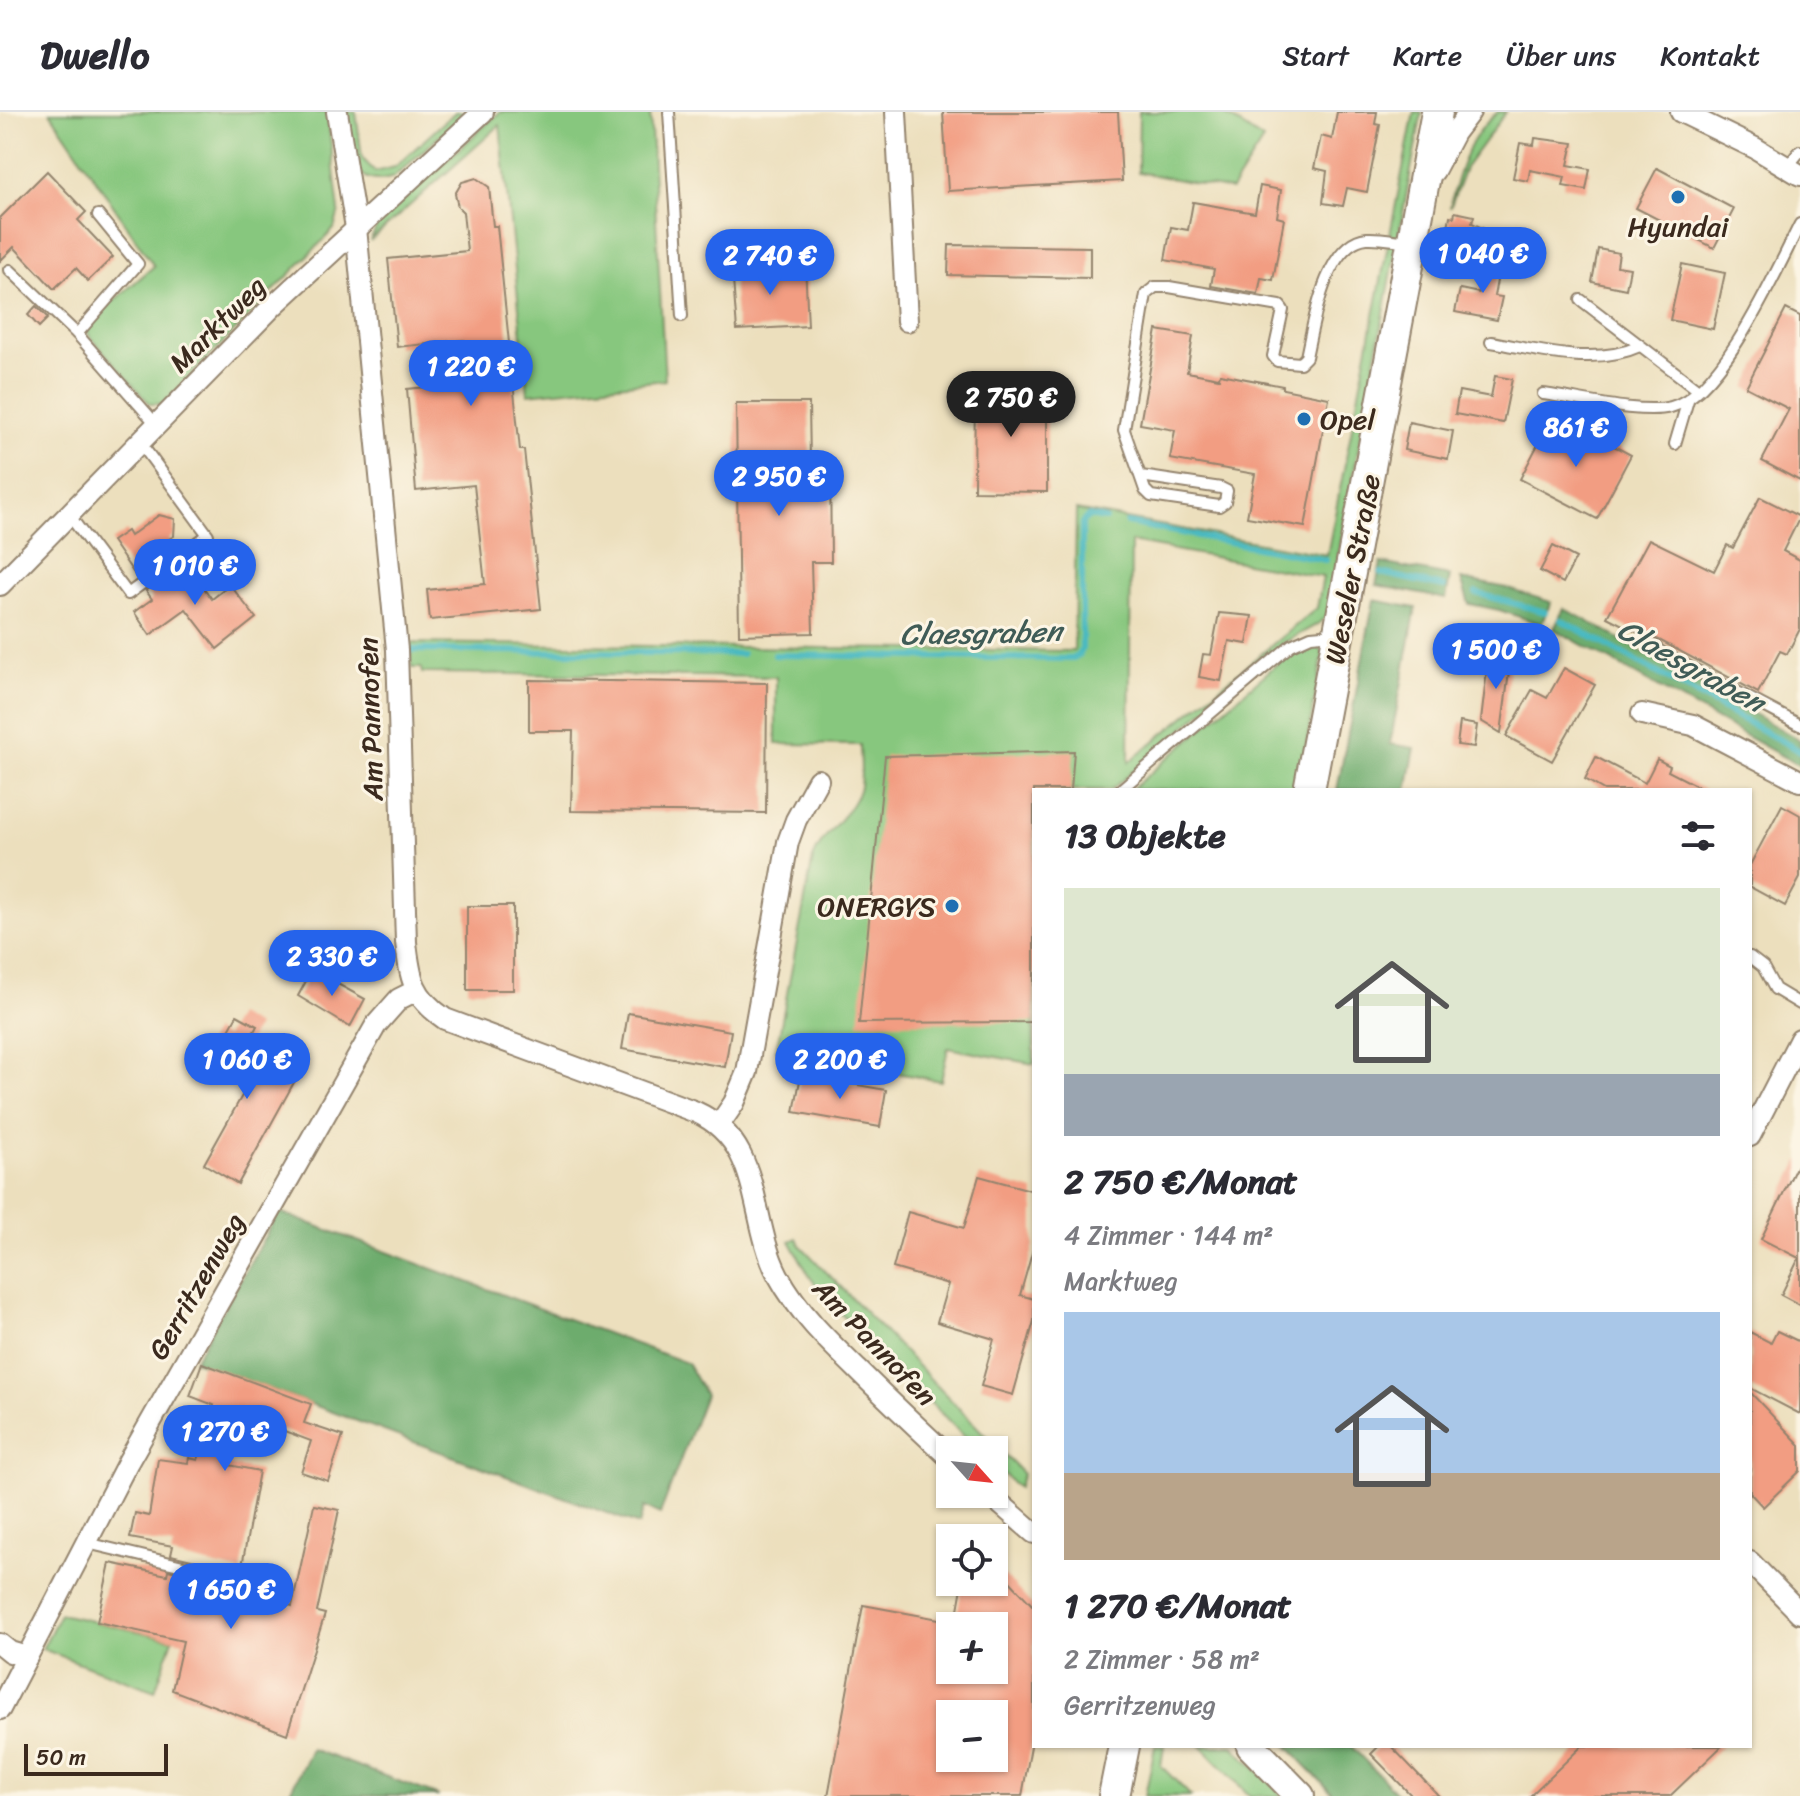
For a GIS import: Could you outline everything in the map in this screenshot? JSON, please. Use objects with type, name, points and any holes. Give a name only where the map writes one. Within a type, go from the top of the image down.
[{"type":"main road","name":"Weseler Straße","points":[[1309,788],[1437,112]]},
{"type":"main road","points":[[1114,1796],[1124,1748]]},
{"type":"main road","points":[[1254,1748],[1300,1796]]},
{"type":"street","name":"Am Pannofen","points":[[337,112],[356,228],[397,650],[406,942],[415,991],[445,1019],[696,1112],[730,1134],[741,1150],[777,1273],[805,1316],[936,1444]]},
{"type":"street","name":"Marktweg","points":[[0,585],[139,441],[356,228],[483,112]]},
{"type":"street","points":[[896,112],[907,321]]},
{"type":"street","points":[[1422,197],[1447,146],[1470,112]]},
{"type":"street","points":[[1681,112],[1796,164]]},
{"type":"street","points":[[1642,714],[1693,725],[1800,781]]},
{"type":"street","points":[[719,1125],[734,1103],[747,1072],[788,842],[818,780]]},
{"type":"street","name":"Gerritzenweg","points":[[0,1709],[128,1462],[376,1025],[399,999],[415,991]]},
{"type":"street","points":[[1752,1132],[1800,1039]]},
{"type":"street","points":[[1005,1508],[1032,1531]]},
{"type":"street","points":[[1752,1564],[1800,1613]]},
{"type":"street","points":[[0,1644],[10,1652],[27,1657]]},
{"type":"lane","points":[[669,112],[682,316]]},
{"type":"lane","points":[[77,334],[138,264],[98,215]]},
{"type":"lane","points":[[1675,444],[1688,400],[1742,336],[1800,224]]},
{"type":"lane","points":[[1141,476],[1221,488],[1227,491],[1225,502],[1219,506],[1151,496],[1145,490],[1124,430],[1146,294],[1155,287],[1169,287],[1280,306],[1283,310],[1273,356],[1277,361],[1300,363],[1306,357],[1319,295],[1343,251],[1365,238],[1413,243]]},
{"type":"lane","points":[[10,270],[77,334],[156,424]]},
{"type":"lane","points":[[1581,300],[1697,389]]},
{"type":"lane","points":[[1491,342],[1581,356],[1621,353],[1640,346]]},
{"type":"lane","points":[[1543,394],[1652,409],[1671,407],[1688,400]]},
{"type":"lane","points":[[69,515],[128,594],[208,535],[139,441]]},
{"type":"lane","points":[[1122,788],[1291,645],[1311,636],[1339,634]]},
{"type":"lane","points":[[1654,646],[1800,725]]},
{"type":"lane","points":[[1752,959],[1763,967],[1775,989],[1800,1004]]},
{"type":"lane","points":[[87,1543],[250,1582]]},
{"type":"green space","points":[[50,112],[327,112],[339,211],[334,229],[163,404],[150,404],[88,334],[87,324],[154,266]]},
{"type":"green space","points":[[343,112],[356,112],[362,158],[375,172],[395,167],[455,112],[466,112],[394,177],[379,180],[367,178],[359,172],[350,150]]},
{"type":"green space","points":[[500,112],[650,112],[665,380],[528,394],[500,125],[370,241],[380,220]]},
{"type":"green space","points":[[1139,112],[1221,112],[1263,140],[1231,190],[1138,172]]},
{"type":"green space","points":[[1414,112],[1422,112],[1327,615],[1318,624],[1285,642],[1113,788],[1032,788],[1032,1064],[948,1048],[941,1081],[776,1051],[813,858],[855,799],[861,773],[860,745],[776,744],[776,677],[422,673],[421,668],[412,668],[410,643],[1074,651],[1076,510],[1327,555]],"holes":[[[1131,542],[1323,577],[1317,608],[1129,762]]]},
{"type":"green space","points":[[1498,112],[1506,112],[1465,168],[1450,208],[1456,181],[1472,143]]},
{"type":"green space","points":[[1381,563],[1450,576],[1446,599],[1376,585]]},
{"type":"green space","points":[[1461,579],[1502,587],[1551,602],[1541,624],[1469,604]]},
{"type":"green space","points":[[1374,600],[1416,608],[1390,744],[1415,748],[1407,788],[1337,788]]},
{"type":"green space","points":[[1564,608],[1800,740],[1800,766],[1554,629]]},
{"type":"green space","points":[[1311,642],[1317,644],[1323,654],[1298,788],[1133,788],[1292,651]]},
{"type":"green space","points":[[279,1212],[687,1363],[705,1395],[660,1514],[644,1507],[639,1525],[194,1361]]},
{"type":"green space","points":[[797,1238],[800,1245],[986,1436],[964,1436],[829,1302],[810,1277],[790,1241]]},
{"type":"green space","points":[[1008,1459],[1023,1474],[1018,1488],[1008,1478]]},
{"type":"green space","points":[[60,1614],[173,1639],[155,1691],[42,1649]]},
{"type":"green space","points":[[1155,1748],[1164,1748],[1161,1766],[1191,1796],[1145,1796]]},
{"type":"green space","points":[[1203,1748],[1235,1748],[1283,1796],[1250,1796]]},
{"type":"green space","points":[[1289,1748],[1353,1748],[1399,1796],[1335,1796]]},
{"type":"green space","points":[[311,1749],[439,1796],[288,1796]]},
{"type":"building","points":[[943,112],[1118,112],[1122,181],[948,191]]},
{"type":"building","points":[[1337,112],[1377,112],[1375,124],[1380,125],[1367,192],[1347,188],[1343,206],[1323,203],[1327,171],[1314,168],[1321,136],[1332,139]]},
{"type":"building","points":[[1535,138],[1573,143],[1568,165],[1590,169],[1586,190],[1563,186],[1565,177],[1530,170],[1528,181],[1513,178],[1520,143],[1534,145]]},
{"type":"building","points":[[1657,168],[1734,209],[1714,248],[1636,208]]},
{"type":"building","points":[[47,171],[86,212],[78,220],[113,257],[88,281],[76,268],[54,289],[14,247],[0,261],[0,218]]},
{"type":"building","points":[[476,178],[489,187],[493,226],[497,226],[520,450],[524,450],[541,609],[430,620],[427,590],[485,584],[474,485],[416,491],[407,389],[469,383],[464,340],[397,347],[388,259],[467,251],[463,212],[458,207],[455,194],[462,182]]},
{"type":"building","points":[[1260,186],[1281,190],[1277,217],[1284,219],[1273,280],[1261,278],[1258,294],[1211,286],[1214,269],[1165,260],[1171,227],[1188,230],[1193,202],[1255,213]]},
{"type":"building","points":[[1455,212],[1474,216],[1472,223],[1524,248],[1522,253],[1446,238],[1450,216],[1454,217]]},
{"type":"building","points":[[949,245],[1090,247],[1090,278],[948,275]]},
{"type":"building","points":[[1598,249],[1619,253],[1617,266],[1630,268],[1626,289],[1592,282]]},
{"type":"building","points":[[1486,258],[1501,260],[1494,296],[1502,297],[1497,320],[1455,312],[1460,289],[1479,293]]},
{"type":"building","points":[[805,264],[808,326],[737,330],[732,268]]},
{"type":"building","points":[[1682,264],[1725,273],[1713,329],[1670,320]]},
{"type":"building","points":[[36,306],[48,318],[39,327],[28,315]]},
{"type":"building","points":[[1786,309],[1800,316],[1800,481],[1762,461],[1789,409],[1746,387]]},
{"type":"building","points":[[1157,330],[1193,336],[1187,372],[1219,378],[1220,374],[1329,398],[1305,527],[1247,517],[1255,474],[1170,459],[1175,430],[1140,424]]},
{"type":"building","points":[[1495,376],[1512,379],[1503,423],[1455,414],[1459,391],[1491,397]]},
{"type":"building","points":[[975,386],[1047,387],[1047,492],[974,491]]},
{"type":"building","points":[[736,403],[809,403],[810,462],[830,461],[831,562],[811,562],[813,633],[739,635]]},
{"type":"building","points":[[1409,422],[1453,431],[1448,459],[1404,450]]},
{"type":"building","points":[[1574,425],[1631,455],[1597,519],[1520,479],[1547,427],[1567,438]]},
{"type":"building","points":[[1760,497],[1800,517],[1783,551],[1800,560],[1800,629],[1787,654],[1780,651],[1758,693],[1659,640],[1646,637],[1607,617],[1649,539],[1714,571],[1727,545],[1733,548]]},
{"type":"building","points":[[159,515],[175,519],[174,536],[169,539],[176,549],[137,578],[112,541],[127,531],[130,536]]},
{"type":"building","points":[[1553,546],[1576,558],[1563,583],[1540,571]]},
{"type":"building","points":[[185,562],[212,599],[230,585],[256,618],[217,649],[186,609],[150,635],[134,612],[152,599],[146,591]]},
{"type":"building","points":[[1219,613],[1252,616],[1247,644],[1229,641],[1221,681],[1199,677],[1203,654],[1211,655]]},
{"type":"building","points":[[1489,653],[1511,656],[1501,733],[1481,721]]},
{"type":"building","points":[[1564,668],[1595,685],[1552,761],[1506,736],[1532,690],[1547,698]]},
{"type":"building","points":[[529,680],[767,683],[766,813],[571,811],[573,731],[529,731]]},
{"type":"building","points":[[1460,722],[1477,725],[1474,747],[1457,745]]},
{"type":"building","name":"ONERGYS","points":[[1074,751],[1071,788],[1032,788],[1032,1022],[859,1023],[885,756]]},
{"type":"building","points":[[1596,757],[1645,783],[1657,759],[1670,766],[1668,771],[1701,788],[1601,788],[1585,779]]},
{"type":"building","points":[[1782,805],[1800,815],[1800,878],[1785,906],[1752,888],[1752,861]]},
{"type":"building","points":[[467,906],[513,906],[513,990],[467,990]]},
{"type":"building","points":[[312,970],[365,999],[350,1027],[298,996]]},
{"type":"building","points":[[628,1013],[731,1031],[725,1067],[622,1049]]},
{"type":"building","points":[[237,1015],[257,1026],[245,1048],[297,1077],[238,1184],[204,1164],[253,1076],[205,1049],[214,1031],[225,1037]]},
{"type":"building","points":[[801,1075],[886,1090],[880,1127],[794,1112]]},
{"type":"building","points":[[1800,1159],[1800,1305],[1781,1295],[1799,1258],[1761,1239]]},
{"type":"building","points":[[979,1176],[1032,1190],[1032,1253],[1020,1295],[1032,1298],[1032,1328],[1013,1395],[981,1386],[994,1339],[937,1322],[948,1284],[893,1268],[908,1212],[964,1228]]},
{"type":"building","points":[[1777,1331],[1800,1342],[1800,1414],[1752,1389],[1752,1333],[1771,1343]]},
{"type":"building","points":[[202,1363],[311,1404],[304,1423],[343,1436],[328,1481],[301,1472],[311,1441],[242,1415],[229,1465],[259,1471],[241,1572],[171,1555],[173,1546],[130,1538],[135,1513],[149,1516],[158,1459],[188,1463],[189,1458],[198,1460],[214,1405],[190,1396]]},
{"type":"building","points":[[1752,1394],[1800,1445],[1800,1471],[1763,1507],[1752,1495]]},
{"type":"building","points":[[314,1505],[339,1510],[317,1612],[325,1614],[287,1734],[172,1690],[183,1641],[97,1622],[110,1563],[167,1575],[168,1570],[238,1587],[237,1592],[292,1606]]},
{"type":"building","points":[[1008,1579],[1032,1605],[1032,1741],[1022,1796],[828,1796],[863,1605],[936,1618],[936,1684],[1008,1684],[1008,1612],[958,1612],[960,1596],[1008,1596]]},
{"type":"building","points":[[1377,1748],[1393,1748],[1439,1796],[1412,1796],[1371,1754]]},
{"type":"building","points":[[1580,1748],[1720,1748],[1670,1796],[1530,1796]]},
{"type":"waterway","name":"Claesgraben","points":[[775,655],[1072,659],[1082,649],[1082,523],[1088,516],[1105,519]]},
{"type":"waterway","name":"Claesgraben","points":[[1127,523],[1326,560]]},
{"type":"waterway","name":"Claesgraben","points":[[1381,573],[1444,587]]},
{"type":"waterway","name":"Claesgraben","points":[[1476,593],[1545,612]]},
{"type":"waterway","name":"Claesgraben","points":[[1561,620],[1800,751]]},
{"type":"waterway","name":"Claesgraben","points":[[411,650],[742,654]]},
{"type":"place","name":"Hyundai","points":[[1678,197]]},
{"type":"place","name":"Opel","points":[[1304,419]]},
{"type":"place","name":"ONERGYS","points":[[952,906]]}]
